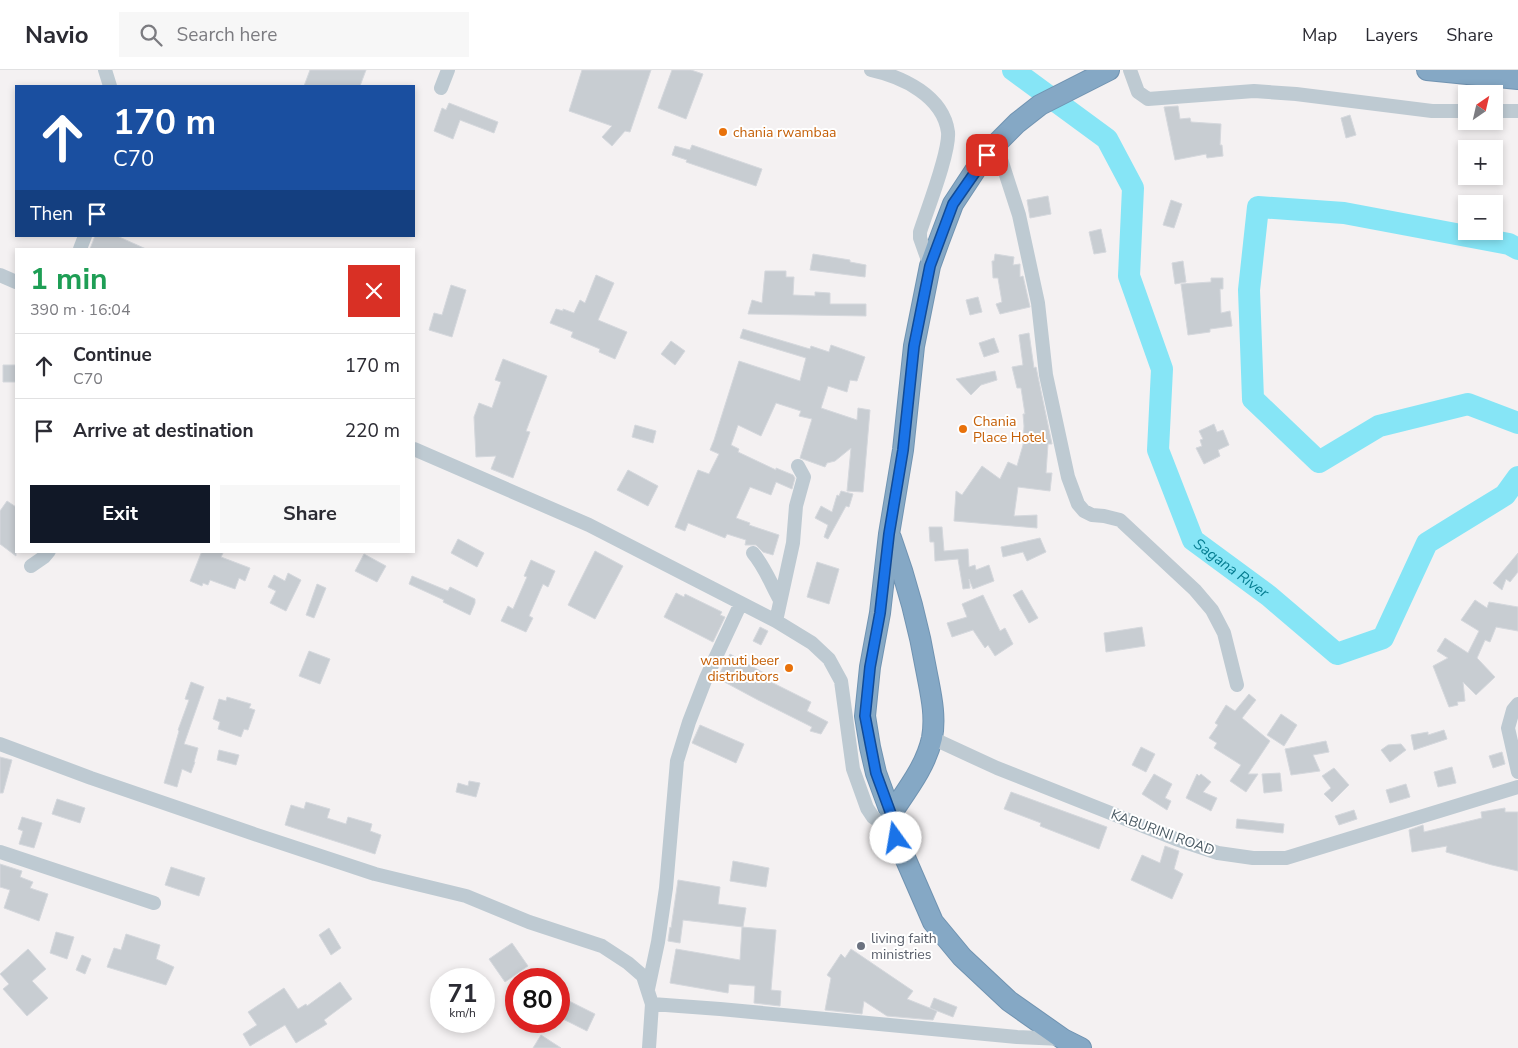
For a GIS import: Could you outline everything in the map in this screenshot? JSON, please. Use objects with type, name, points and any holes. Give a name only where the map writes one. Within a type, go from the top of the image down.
[{"type":"highway","points":[[1072,1044],[1009,1001],[962,957],[933,922],[896,838],[891,814],[876,773],[865,716],[889,534],[903,450],[914,346],[930,266],[953,204],[978,166],[1017,123],[1040,105],[1109,70]]},
{"type":"highway","points":[[1427,70],[1518,79]]},
{"type":"highway","points":[[889,534],[907,582],[924,656],[934,719],[932,738],[924,764],[891,814]]},
{"type":"street","points":[[106,70],[110,85]]},
{"type":"street","points":[[441,88],[448,70]]},
{"type":"street","points":[[871,70],[900,79],[931,100],[939,110],[948,133],[946,148],[920,232],[920,238],[930,266]]},
{"type":"street","points":[[1130,70],[1138,92],[1148,99],[1254,91],[1296,94],[1432,111],[1458,111]]},
{"type":"street","points":[[1503,111],[1518,111]]},
{"type":"street","points":[[996,144],[1019,215],[1038,303],[1046,375],[1068,477],[1078,504],[1084,511],[1092,515],[1120,520],[1195,590],[1212,610],[1224,633],[1237,685]]},
{"type":"street","points":[[0,275],[15,282]]},
{"type":"street","points":[[415,449],[589,525],[776,621],[812,643],[829,659],[841,681],[850,753],[860,790],[870,813],[887,827],[896,838]]},
{"type":"street","points":[[776,621],[793,543],[796,506],[804,477],[798,466]]},
{"type":"street","points":[[32,566],[47,553]]},
{"type":"street","points":[[753,553],[763,564],[771,585],[780,600]]},
{"type":"street","points":[[648,990],[658,942],[666,888],[677,761],[688,722],[741,603]]},
{"type":"street","points":[[1518,704],[1513,710],[1508,728],[1518,772]]},
{"type":"street","name":"KABURINI ROAD","points":[[932,738],[997,768],[1176,839],[1218,853],[1253,858],[1286,858],[1518,787]]},
{"type":"street","points":[[0,744],[254,834],[375,874],[466,896],[529,922],[602,946],[628,963],[643,976],[652,1004],[649,1048]]},
{"type":"street","points":[[0,852],[154,903]]},
{"type":"street","points":[[652,1004],[1017,1037],[1072,1044]]},
{"type":"building","points":[[310,70],[366,70],[360,85],[304,85]]},
{"type":"building","points":[[582,70],[651,70],[630,132],[625,131],[612,146],[602,137],[612,126],[569,111]]},
{"type":"building","points":[[672,70],[691,70],[703,74],[686,119],[658,108]]},
{"type":"building","points":[[449,103],[498,122],[494,133],[460,120],[453,139],[434,131],[442,108],[446,110]]},
{"type":"building","points":[[1178,106],[1180,119],[1190,118],[1191,122],[1221,124],[1220,145],[1222,145],[1223,156],[1207,158],[1206,154],[1175,160],[1164,107]]},
{"type":"building","points":[[1350,115],[1356,135],[1346,138],[1341,118]]},
{"type":"building","points":[[692,145],[762,169],[756,186],[686,162],[687,160],[672,155],[675,146],[690,150]]},
{"type":"building","points":[[1048,196],[1051,214],[1030,218],[1027,200]]},
{"type":"building","points":[[1171,200],[1182,204],[1174,228],[1163,225]]},
{"type":"building","points":[[1101,229],[1106,252],[1094,254],[1089,232]]},
{"type":"building","points":[[95,237],[119,237],[144,248],[90,248]]},
{"type":"building","points":[[813,254],[850,260],[850,262],[866,265],[865,277],[810,270]]},
{"type":"building","points":[[995,254],[1014,257],[1013,265],[1020,264],[1020,277],[1023,276],[1030,307],[1000,314],[996,304],[1002,302],[998,278],[993,278],[992,261],[994,261]]},
{"type":"building","points":[[1183,261],[1186,282],[1175,284],[1172,263]]},
{"type":"building","points":[[765,271],[786,271],[786,277],[794,277],[793,295],[815,296],[815,292],[830,293],[830,304],[866,304],[866,316],[748,314],[752,300],[762,303]]},
{"type":"building","points":[[596,275],[614,283],[598,320],[627,332],[615,359],[599,352],[600,349],[571,337],[573,332],[550,323],[556,309],[563,311],[563,309],[574,313],[580,300],[585,303]]},
{"type":"building","points":[[1211,278],[1223,278],[1223,289],[1220,289],[1221,313],[1230,311],[1232,326],[1188,335],[1181,284],[1211,282]]},
{"type":"building","points":[[451,285],[466,290],[452,337],[429,330],[434,313],[442,315]]},
{"type":"building","points":[[978,297],[982,312],[970,315],[966,300]]},
{"type":"building","points":[[743,329],[810,349],[811,346],[829,352],[831,345],[865,357],[857,381],[850,380],[847,392],[828,386],[821,408],[857,420],[858,408],[870,410],[863,492],[847,491],[851,448],[835,461],[827,463],[825,467],[800,458],[812,419],[799,416],[801,411],[776,403],[761,436],[738,425],[731,445],[739,449],[738,452],[776,470],[776,468],[793,475],[795,478],[792,489],[776,482],[771,495],[750,487],[736,518],[750,523],[749,525],[779,535],[773,555],[763,552],[756,545],[745,545],[746,540],[727,534],[725,538],[688,523],[685,531],[675,527],[698,470],[709,474],[719,454],[710,450],[739,361],[800,381],[806,358],[740,338]]},
{"type":"building","points":[[1029,333],[1034,368],[1036,367],[1052,444],[1048,444],[1046,473],[1052,473],[1050,491],[1018,487],[1014,516],[1037,515],[1037,528],[954,521],[956,491],[962,495],[982,466],[1000,479],[1008,462],[1017,466],[1023,445],[1023,414],[1025,414],[1021,388],[1017,388],[1012,367],[1023,365],[1019,335]]},
{"type":"building","points":[[994,338],[999,352],[984,357],[979,343]]},
{"type":"building","points":[[671,341],[685,351],[675,365],[661,354]]},
{"type":"building","points":[[503,359],[547,376],[526,431],[530,432],[513,478],[491,469],[496,456],[476,457],[474,417],[479,403],[492,408],[501,382],[495,380]]},
{"type":"building","points":[[3,365],[15,365],[15,382],[3,382]]},
{"type":"building","points":[[995,371],[997,380],[981,385],[971,395],[956,379]]},
{"type":"building","points":[[1214,424],[1217,432],[1223,430],[1229,445],[1218,450],[1220,456],[1204,464],[1196,448],[1202,446],[1200,440],[1203,439],[1199,431]]},
{"type":"building","points":[[635,425],[656,431],[653,443],[632,437]]},
{"type":"building","points":[[628,470],[658,486],[648,506],[617,490]]},
{"type":"building","points":[[841,491],[853,494],[849,507],[846,506],[828,539],[824,537],[828,525],[815,518],[821,506],[832,512],[837,495],[839,496]]},
{"type":"building","points":[[7,501],[15,506],[16,556],[0,544],[0,511]]},
{"type":"building","points":[[929,527],[942,527],[944,551],[968,549],[969,567],[975,565],[976,570],[989,565],[994,581],[973,589],[969,579],[970,588],[963,589],[958,559],[935,561],[934,542],[930,542]]},
{"type":"building","points":[[1040,538],[1046,552],[1027,561],[1023,552],[1003,557],[1001,547]]},
{"type":"building","points":[[458,539],[484,553],[477,567],[451,553]]},
{"type":"building","points":[[595,551],[623,566],[595,619],[568,605]]},
{"type":"building","points":[[201,553],[223,553],[221,557],[250,568],[245,581],[239,578],[235,589],[210,580],[208,585],[203,583],[202,586],[190,581]]},
{"type":"building","points":[[1518,553],[1518,572],[1510,582],[1506,579],[1502,590],[1493,583]]},
{"type":"building","points":[[364,554],[386,566],[377,582],[355,571]]},
{"type":"building","points":[[531,560],[555,571],[548,587],[543,584],[529,616],[533,618],[526,632],[501,621],[508,606],[513,609],[527,577],[524,576]]},
{"type":"building","points":[[817,562],[839,569],[829,604],[807,597]]},
{"type":"building","points":[[288,573],[301,580],[286,611],[270,603],[276,591],[268,587],[274,575],[285,581]]},
{"type":"building","points":[[412,576],[448,591],[450,587],[475,599],[470,615],[443,602],[444,600],[409,584]]},
{"type":"building","points":[[317,584],[326,588],[314,618],[306,615]]},
{"type":"building","points":[[1022,590],[1038,618],[1029,623],[1013,595]]},
{"type":"building","points":[[676,593],[684,597],[685,594],[722,612],[720,615],[725,617],[713,642],[664,617]]},
{"type":"building","points":[[983,595],[1000,631],[1005,628],[1013,644],[995,656],[988,645],[985,648],[973,630],[952,637],[947,623],[967,617],[962,604]]},
{"type":"building","points":[[1475,600],[1487,608],[1489,602],[1518,607],[1518,631],[1496,627],[1490,642],[1485,640],[1477,658],[1495,677],[1476,695],[1463,682],[1465,701],[1457,702],[1458,705],[1449,707],[1433,666],[1448,658],[1437,651],[1445,638],[1468,653],[1479,631],[1461,620]]},
{"type":"building","points":[[760,627],[768,631],[761,645],[753,641]]},
{"type":"building","points":[[1142,627],[1145,646],[1106,652],[1104,633]]},
{"type":"building","points":[[309,651],[330,659],[320,684],[299,676]]},
{"type":"building","points":[[730,654],[771,677],[769,681],[811,702],[807,711],[828,722],[821,734],[810,731],[812,727],[717,678]]},
{"type":"building","points":[[191,682],[204,687],[184,744],[198,748],[191,773],[182,769],[177,787],[164,783],[178,730],[189,700],[185,699]]},
{"type":"building","points":[[1249,694],[1256,700],[1242,718],[1270,741],[1248,774],[1258,774],[1246,792],[1230,781],[1241,765],[1214,748],[1217,743],[1209,738],[1218,725],[1215,723],[1226,705],[1235,711]]},
{"type":"building","points":[[227,697],[251,704],[249,708],[255,710],[248,730],[244,729],[241,737],[218,729],[220,722],[213,719],[219,699],[226,701]]},
{"type":"building","points":[[1281,714],[1297,725],[1284,746],[1267,735]]},
{"type":"building","points":[[700,725],[744,744],[736,763],[692,743]]},
{"type":"building","points":[[1444,730],[1447,739],[1414,750],[1411,735],[1428,732],[1428,735]]},
{"type":"building","points":[[1326,741],[1329,752],[1313,755],[1320,771],[1291,775],[1285,749]]},
{"type":"building","points":[[1401,744],[1406,750],[1390,762],[1381,750],[1388,745]]},
{"type":"building","points":[[1141,747],[1155,754],[1146,772],[1132,765]]},
{"type":"building","points":[[219,750],[239,755],[236,765],[217,760]]},
{"type":"building","points":[[1502,752],[1505,764],[1493,768],[1489,756]]},
{"type":"building","points":[[0,757],[12,760],[3,793],[0,793]]},
{"type":"building","points":[[1452,767],[1456,783],[1438,787],[1434,772]]},
{"type":"building","points":[[1334,768],[1349,785],[1332,802],[1324,794],[1331,788],[1322,776]]},
{"type":"building","points":[[1280,773],[1282,791],[1264,793],[1262,774]]},
{"type":"building","points":[[1154,774],[1172,784],[1165,798],[1171,801],[1167,810],[1142,794]]},
{"type":"building","points":[[1197,774],[1199,776],[1201,774],[1211,782],[1203,792],[1217,798],[1211,811],[1186,798]]},
{"type":"building","points":[[469,781],[480,783],[476,797],[456,792],[458,783],[468,786]]},
{"type":"building","points":[[1406,784],[1410,797],[1390,803],[1386,790]]},
{"type":"building","points":[[1011,792],[1107,827],[1099,849],[1040,826],[1041,823],[1004,809]]},
{"type":"building","points":[[57,799],[85,808],[80,823],[52,814]]},
{"type":"building","points":[[306,802],[330,809],[327,818],[346,824],[348,817],[372,824],[370,831],[381,835],[375,854],[285,825],[291,805],[304,809]]},
{"type":"building","points":[[1505,808],[1505,812],[1518,812],[1518,871],[1446,852],[1447,846],[1412,852],[1409,830],[1423,825],[1424,832],[1482,818],[1481,812]]},
{"type":"building","points":[[1354,810],[1357,819],[1339,825],[1335,816]]},
{"type":"building","points":[[22,817],[42,823],[34,848],[19,844],[23,831],[18,829]]},
{"type":"building","points":[[1237,819],[1284,824],[1283,833],[1236,828]]},
{"type":"building","points":[[1165,846],[1179,851],[1174,869],[1183,874],[1172,899],[1131,880],[1142,855],[1160,863]]},
{"type":"building","points":[[733,861],[769,868],[766,887],[730,881]]},
{"type":"building","points":[[0,864],[22,871],[20,877],[33,882],[30,888],[48,894],[39,921],[4,908],[10,890],[0,887]]},
{"type":"building","points":[[171,867],[205,878],[199,896],[165,885]]},
{"type":"building","points":[[678,880],[720,887],[718,904],[746,908],[743,927],[683,920],[680,943],[668,941]]},
{"type":"building","points":[[742,927],[776,930],[771,990],[781,991],[780,1006],[754,1003],[755,986],[729,984],[728,993],[670,983],[676,949],[740,960]]},
{"type":"building","points":[[329,928],[341,948],[331,955],[319,935]]},
{"type":"building","points":[[56,932],[74,937],[67,959],[50,953]]},
{"type":"building","points":[[126,934],[160,945],[156,959],[174,967],[166,985],[107,967],[114,948],[121,950]]},
{"type":"building","points":[[512,943],[528,966],[525,968],[505,968],[505,982],[489,959]]},
{"type":"building","points":[[28,949],[46,969],[32,981],[48,998],[27,1016],[3,989],[9,984],[0,974]]},
{"type":"building","points":[[851,949],[913,991],[907,999],[937,1011],[933,1020],[887,1016],[864,1001],[862,1014],[825,1010],[831,978],[827,975],[841,954],[845,958]]},
{"type":"building","points":[[82,955],[91,959],[85,974],[76,970]]},
{"type":"building","points":[[340,982],[352,999],[324,1020],[327,1024],[296,1043],[285,1025],[250,1046],[243,1034],[257,1025],[248,1012],[284,988],[298,1009],[306,1004],[307,1006]]},
{"type":"building","points":[[934,998],[957,1007],[953,1017],[930,1008]]},
{"type":"building","points":[[570,1002],[595,1014],[587,1031],[570,1022]]},
{"type":"building","points":[[541,1035],[561,1048],[533,1048]]},
{"type":"waterway","name":"Sagana River","points":[[1013,70],[1107,139],[1133,188],[1129,276],[1162,369],[1158,450],[1193,540],[1269,596],[1337,654],[1383,638],[1427,543],[1505,495],[1518,477]]},
{"type":"waterway","name":"Sagana River","points":[[1518,249],[1509,244],[1344,213],[1258,207],[1249,290],[1253,399],[1319,462],[1379,426],[1468,404],[1518,423]]},
{"type":"place","name":"chania rwambaa","points":[[723,132]]},
{"type":"place","name":"Chania Place Hotel","points":[[963,429]]},
{"type":"place","name":"wamuti beer distributors","points":[[789,668]]},
{"type":"place","name":"living faith ministries","points":[[861,946]]},
{"type":"route","points":[[896,838],[891,814],[876,773],[865,716],[870,667],[880,613],[889,534],[903,450],[914,346],[930,266],[953,204],[987,155]]}]
